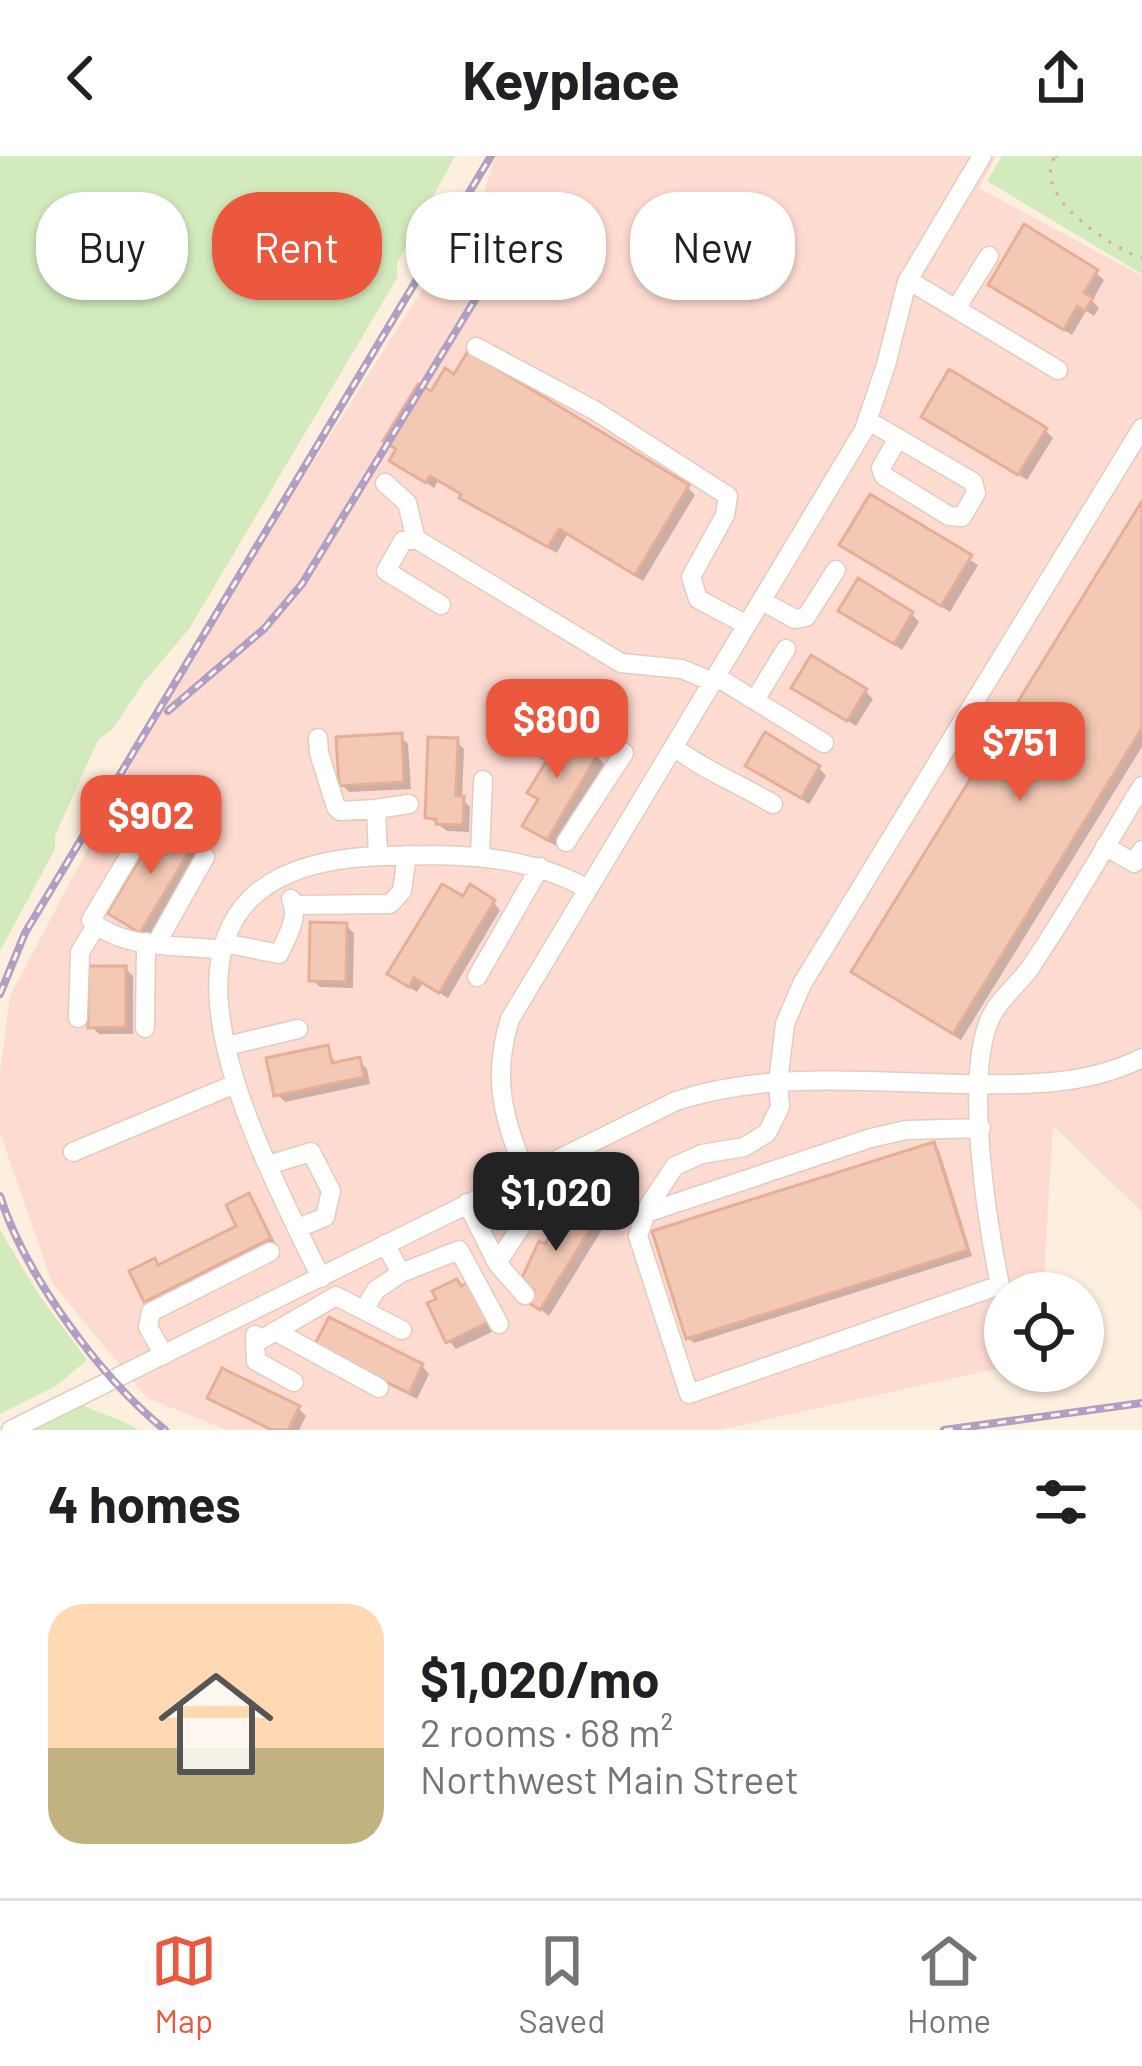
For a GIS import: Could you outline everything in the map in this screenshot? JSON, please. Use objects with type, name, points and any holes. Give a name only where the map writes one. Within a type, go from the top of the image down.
[{"type":"street","points":[[526,1175],[501,1102],[506,1032],[517,1006],[867,420],[908,280],[982,156]]},
{"type":"street","points":[[957,307],[988,256]]},
{"type":"street","points":[[908,280],[1058,370]]},
{"type":"street","points":[[476,347],[594,410],[728,496],[725,515],[692,577],[698,599],[747,625]]},
{"type":"street","points":[[867,420],[898,438],[973,482],[976,493],[962,517],[949,516],[884,476],[881,468],[898,438]]},
{"type":"street","points":[[1142,428],[802,984],[784,1024],[780,1107],[767,1133],[744,1147],[702,1154],[675,1166],[646,1213],[638,1236],[689,1394],[1000,1285],[986,1214],[981,1046],[991,1015],[1028,971],[1142,786]]},
{"type":"street","points":[[385,483],[407,503],[416,539]]},
{"type":"street","points":[[441,604],[386,572],[403,541],[416,539],[621,663],[682,668],[715,679],[824,743]]},
{"type":"street","points":[[762,601],[795,619],[806,617],[836,570]]},
{"type":"street","points":[[755,700],[787,650]]},
{"type":"street","points":[[566,842],[624,753],[586,730]]},
{"type":"street","points":[[318,738],[340,811],[410,804]]},
{"type":"street","points":[[674,747],[701,768],[773,805]]},
{"type":"street","points":[[480,856],[483,780]]},
{"type":"street","points":[[603,786],[638,807]]},
{"type":"street","points":[[376,809],[377,856]]},
{"type":"street","points":[[78,1018],[80,952],[96,926],[93,915],[148,824]]},
{"type":"street","points":[[1105,846],[1134,863],[1142,850]]},
{"type":"street","points":[[295,905],[390,904],[402,891],[406,855]]},
{"type":"street","points":[[321,1278],[244,1114],[216,994],[223,947],[250,903],[279,879],[329,862],[377,856],[480,856],[540,866],[588,889]]},
{"type":"street","points":[[146,1028],[151,943],[206,857]]},
{"type":"street","points":[[477,977],[540,866]]},
{"type":"street","points":[[96,926],[151,943],[279,954],[295,905],[279,879]]},
{"type":"street","points":[[226,1046],[298,1029]]},
{"type":"street","points":[[11,1430],[676,1101],[718,1088],[778,1082],[1048,1085],[1142,1058]]},
{"type":"street","points":[[73,1153],[236,1084]]},
{"type":"street","points":[[646,1213],[871,1138],[906,1130],[981,1128]]},
{"type":"street","points":[[268,1166],[311,1152],[331,1191],[325,1217],[298,1228]]},
{"type":"street","points":[[496,1263],[537,1202],[581,1180],[604,1195]]},
{"type":"street","points":[[467,1203],[496,1263],[525,1295]]},
{"type":"street","points":[[385,1244],[401,1273]]},
{"type":"street","points":[[364,1310],[376,1291],[401,1273],[458,1250],[500,1324]]},
{"type":"street","points":[[164,1354],[148,1328],[151,1312],[270,1252]]},
{"type":"street","points":[[257,1342],[336,1296],[403,1330]]},
{"type":"street","points":[[248,1313],[257,1342],[256,1361],[294,1382]]},
{"type":"street","points":[[275,1331],[379,1388]]},
{"type":"path","points":[[1055,157],[1048,169],[1049,182],[1075,214],[1112,246],[1142,258]]},
{"type":"shaded area","points":[[496,156],[996,156],[979,188],[1142,276],[1142,1212],[1053,1126],[1044,1272],[984,1272],[984,1372],[719,1430],[227,1430],[147,1398],[52,1283],[0,1133],[0,1072],[10,996],[178,677],[415,300],[606,300],[606,192],[484,191]]},
{"type":"green space","points":[[0,156],[455,156],[435,192],[406,192],[406,246],[397,263],[397,278],[189,629],[143,683],[113,729],[98,740],[55,836],[55,849],[0,951]]},
{"type":"green space","points":[[1002,156],[1142,156],[1142,274],[987,181]]},
{"type":"green space","points":[[0,1230],[39,1295],[87,1360],[56,1386],[0,1414]]},
{"type":"green space","points":[[83,1405],[125,1422],[138,1430],[33,1430]]},
{"type":"building","points":[[1024,224],[1098,270],[1084,293],[1093,298],[1085,311],[1077,306],[1064,330],[988,285]]},
{"type":"building","points":[[468,351],[689,485],[635,575],[559,529],[548,547],[459,498],[461,494],[430,476],[426,483],[389,461],[396,449],[383,441],[418,384],[431,391],[445,368],[454,374]]},
{"type":"building","points":[[949,369],[1047,428],[1018,475],[921,417]]},
{"type":"building","points":[[870,494],[972,555],[941,606],[839,545]]},
{"type":"building","points":[[1142,501],[1142,728],[953,1034],[851,972]]},
{"type":"building","points":[[858,578],[913,612],[894,644],[838,611]]},
{"type":"building","points":[[811,655],[867,689],[847,721],[791,688]]},
{"type":"building","points":[[553,727],[598,754],[547,840],[522,826],[538,799],[527,793],[547,760],[537,754]]},
{"type":"building","points":[[765,732],[820,766],[801,798],[745,766]]},
{"type":"building","points":[[402,733],[404,782],[339,786],[336,737]]},
{"type":"building","points":[[428,737],[458,738],[456,796],[464,796],[463,825],[436,824],[436,819],[425,818]]},
{"type":"building","points":[[163,821],[196,840],[140,933],[107,913]]},
{"type":"building","points":[[442,884],[463,896],[470,884],[495,900],[439,993],[414,978],[409,987],[387,974]]},
{"type":"building","points":[[310,922],[347,923],[346,982],[309,981]]},
{"type":"building","points":[[88,966],[126,966],[126,1027],[88,1028]]},
{"type":"building","points":[[328,1045],[332,1063],[360,1057],[364,1077],[274,1096],[266,1058]]},
{"type":"building","points":[[934,1142],[968,1250],[686,1339],[652,1231]]},
{"type":"building","points":[[249,1193],[271,1238],[144,1302],[129,1271],[155,1258],[158,1265],[236,1226],[226,1205]]},
{"type":"building","points":[[570,1202],[597,1218],[540,1310],[527,1302],[534,1290],[520,1282],[539,1241],[545,1244]]},
{"type":"building","points":[[457,1279],[461,1286],[469,1282],[488,1322],[446,1343],[427,1303],[436,1299],[432,1291]]},
{"type":"building","points":[[329,1317],[423,1364],[409,1393],[314,1346]]},
{"type":"building","points":[[222,1368],[300,1406],[288,1430],[272,1430],[207,1398]]},
{"type":"railway","points":[[0,994],[25,933],[491,156]]},
{"type":"railway","points":[[168,711],[264,629],[302,584],[475,300]]},
{"type":"railway","points":[[0,1196],[27,1258],[68,1323],[115,1382],[165,1430]]},
{"type":"railway","points":[[944,1430],[1142,1403]]}]
